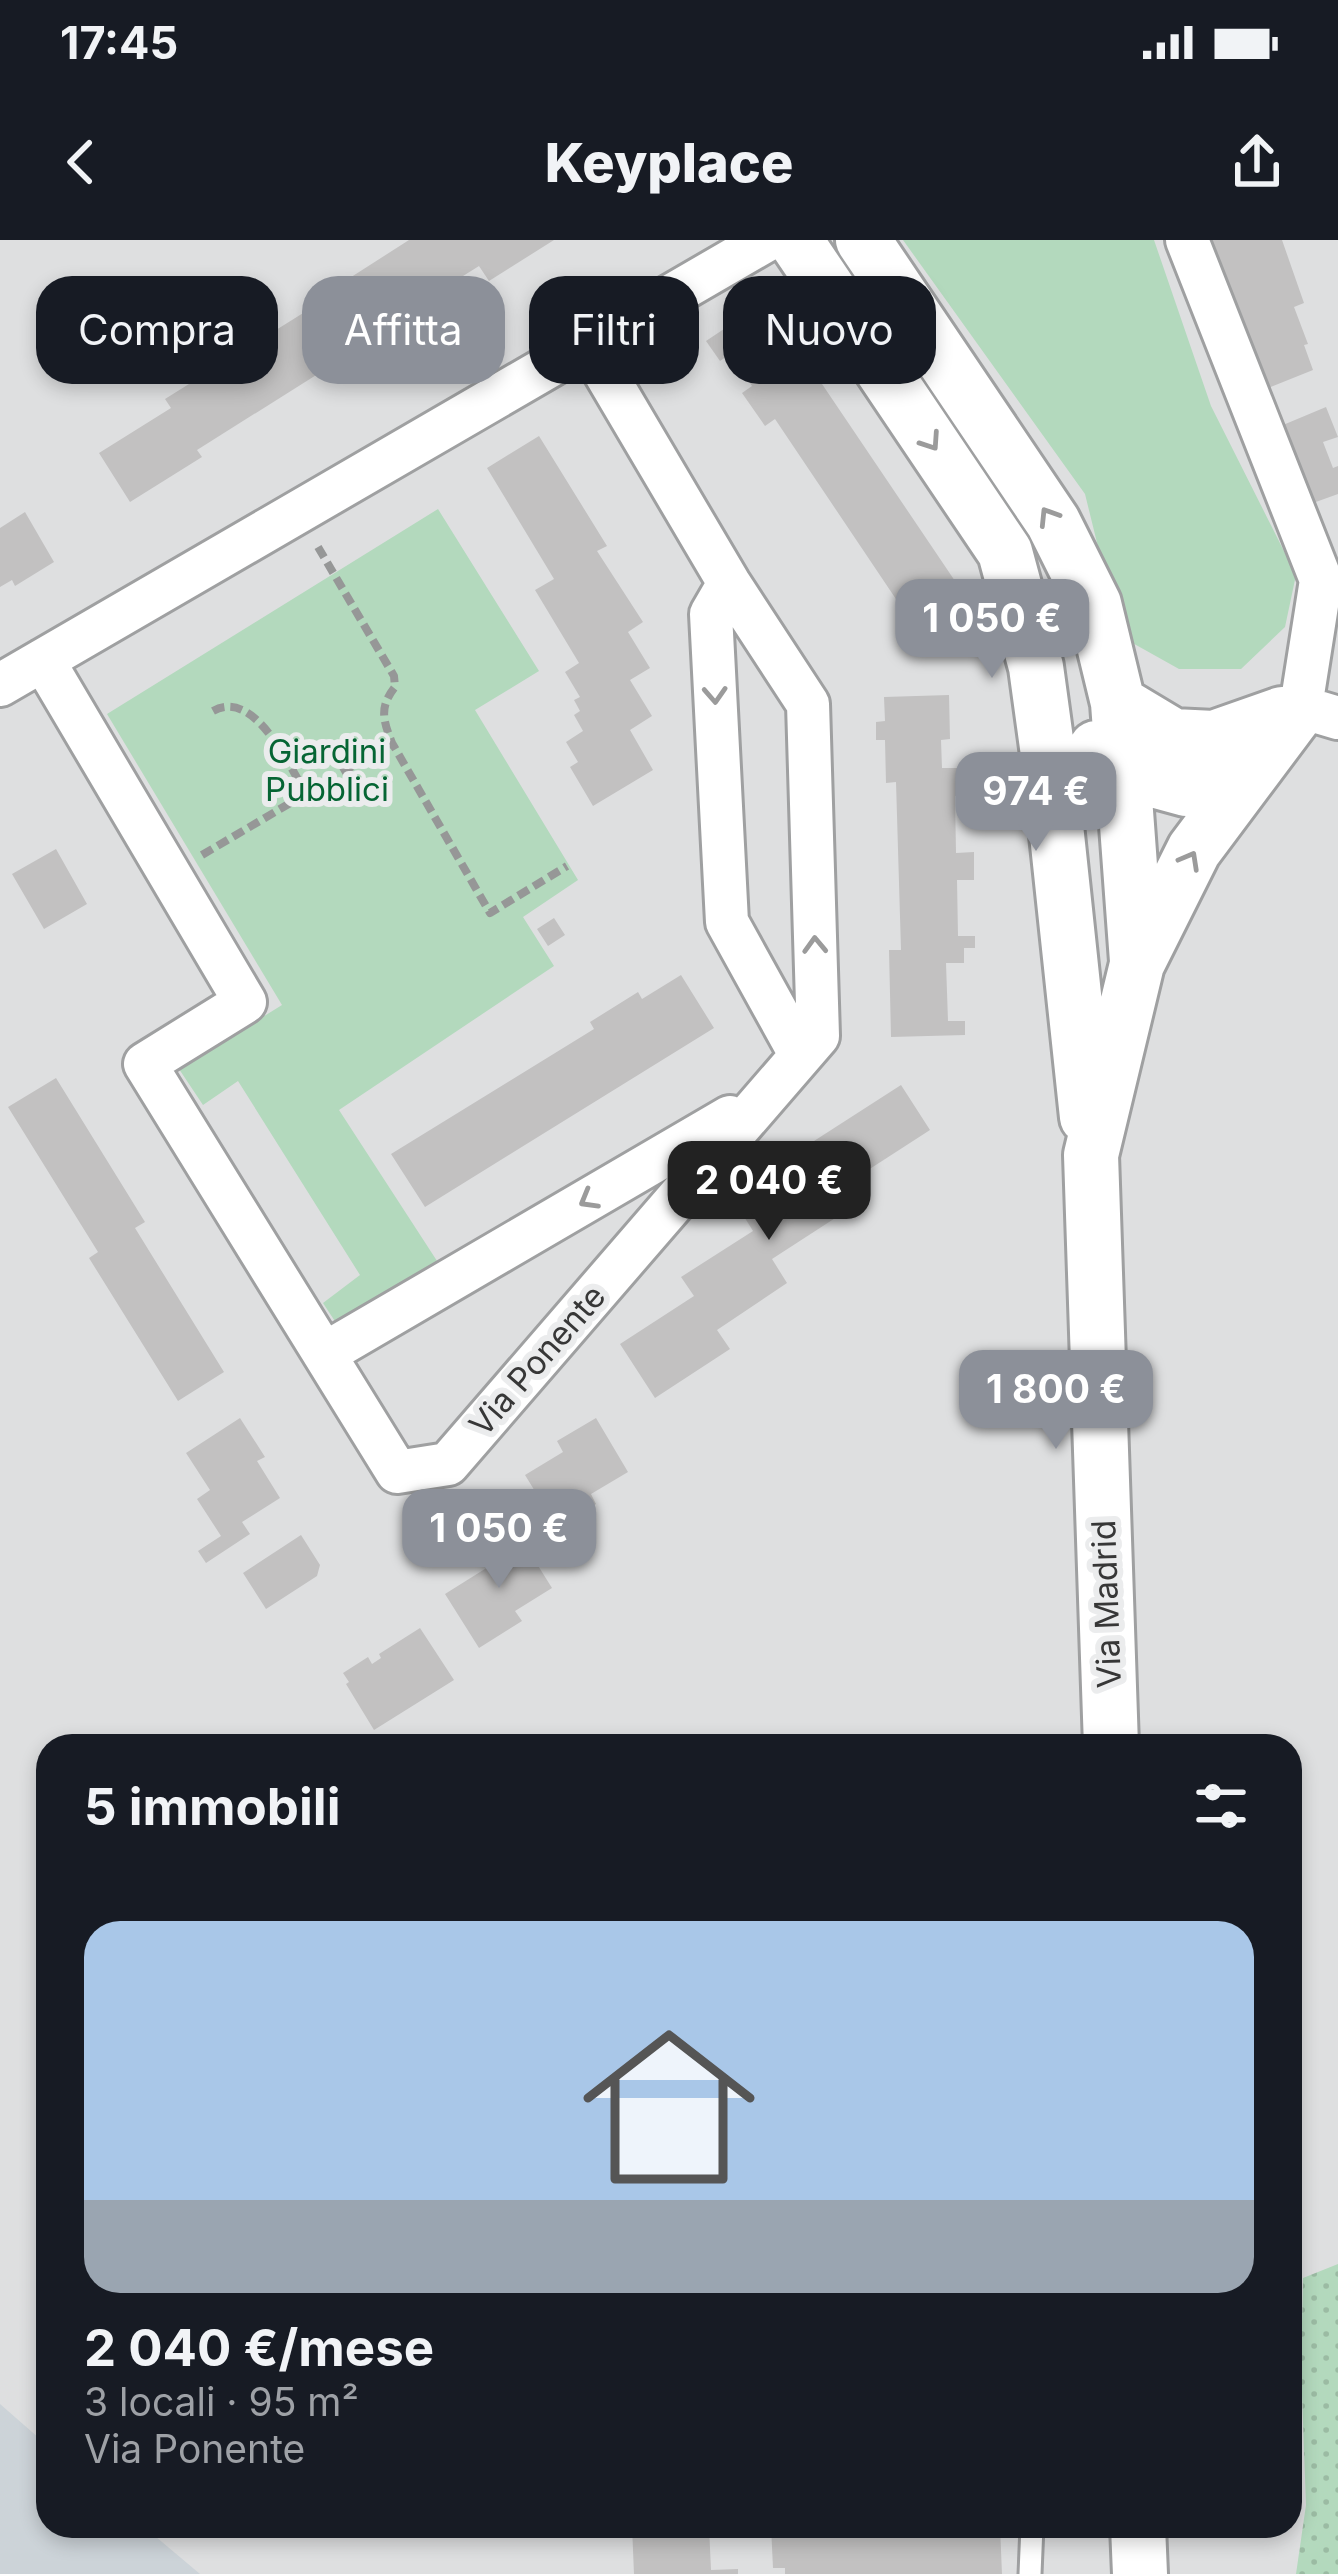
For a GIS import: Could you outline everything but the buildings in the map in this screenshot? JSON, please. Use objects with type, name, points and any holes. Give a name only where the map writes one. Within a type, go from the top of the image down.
[{"type":"street","points":[[699,279],[767,240]]},
{"type":"street","points":[[795,240],[1048,609],[1086,742],[1153,780],[1186,789],[1237,770],[1326,699]]},
{"type":"street","points":[[863,240],[1053,522],[1094,604],[1118,703],[1137,964]]},
{"type":"street","points":[[1137,964],[1194,850],[1326,699],[1321,580],[1187,240]]},
{"type":"street","points":[[0,685],[529,378]]},
{"type":"street","name":"Via Ponente","points":[[43,659],[245,1002],[145,1064],[397,1472],[448,1464],[818,1036],[808,704],[611,384]]},
{"type":"street","points":[[1005,552],[1036,667],[1091,1155]]},
{"type":"street","points":[[730,583],[711,614],[727,922],[800,1054]]},
{"type":"street","points":[[1118,703],[1173,736],[1214,738],[1326,699]]},
{"type":"street","points":[[1076,1010],[1082,801],[1098,780],[1123,763]]},
{"type":"street","name":"Via Madrid","points":[[1111,1734],[1091,1155],[1137,964]]},
{"type":"street","points":[[324,1354],[762,1098]]},
{"type":"street","points":[[1138,2538],[1139,2574]]},
{"type":"lane","points":[[1030,2574],[1032,2538]]},
{"type":"path","points":[[298,512],[394,676],[395,687],[384,702],[382,718],[392,743],[490,913],[567,866]]},
{"type":"path","points":[[213,711],[234,705],[263,725],[306,794]]},
{"type":"path","points":[[170,875],[392,743]]},
{"type":"shaded area","points":[[0,2404],[36,2436],[36,2538],[157,2538],[200,2574],[0,2574]]},
{"type":"green space","points":[[903,240],[1154,240],[1211,406],[1296,575],[1285,627],[1241,669],[1179,669],[1120,636],[1085,494],[936,286],[936,276],[929,276]]},
{"type":"green space","name":"Giardini Pubblici","points":[[438,509],[539,671],[475,710],[578,880],[523,917],[554,966],[339,1110],[439,1264],[342,1332],[323,1303],[360,1275],[238,1081],[203,1105],[179,1069],[282,1005],[107,714]]},
{"type":"green space","points":[[1338,2264],[1338,2574],[1296,2574],[1306,2505],[1303,2278]]}]
